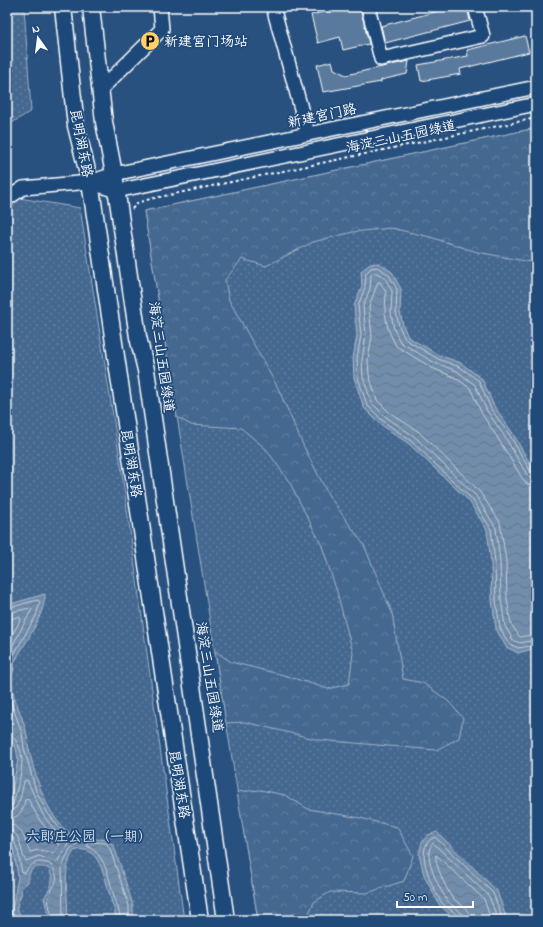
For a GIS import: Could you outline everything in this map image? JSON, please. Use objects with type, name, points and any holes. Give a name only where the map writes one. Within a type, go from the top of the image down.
[{"type":"main road","name":"昆明湖东路","points":[[91,7],[104,122],[114,174],[138,337],[146,370],[226,920]]},
{"type":"main road","name":"昆明湖东路","points":[[61,10],[76,126],[90,182],[200,920]]},
{"type":"street","points":[[100,90],[162,28],[160,7]]},
{"type":"street","points":[[273,7],[308,134]]},
{"type":"street","points":[[368,7],[381,59],[483,36],[475,7]]},
{"type":"street","name":"新建宫门路","points":[[90,182],[114,174],[536,87]]},
{"type":"street","points":[[7,199],[24,188],[90,182],[116,191],[536,104]]},
{"type":"path","name":"海淀三山五园绿道","points":[[131,215],[131,210],[137,203],[150,199],[536,118]]},
{"type":"green space","points":[[7,7],[24,7],[31,111],[7,126]]},
{"type":"green space","points":[[536,128],[536,920],[258,920],[144,211]]},
{"type":"green space","points":[[536,128],[536,263],[477,252],[430,237],[391,228],[353,232],[313,242],[266,266],[242,259],[225,280],[229,300],[278,388],[303,445],[329,496],[364,545],[392,613],[403,679],[423,683],[448,701],[463,718],[459,738],[436,750],[319,740],[245,722],[226,723],[215,651],[231,662],[287,676],[328,689],[349,684],[353,653],[337,592],[322,546],[290,483],[266,449],[241,428],[191,425],[177,417],[144,211]]},
{"type":"green space","name":"六郎庄公园（一期）","points":[[7,196],[80,208],[121,466],[184,920],[7,920]]},
{"type":"green space","points":[[260,790],[285,795],[308,809],[360,818],[397,827],[413,856],[404,881],[367,893],[330,892],[314,902],[306,920],[258,920],[237,792]]},
{"type":"water","points":[[379,263],[392,272],[401,289],[400,312],[408,337],[439,355],[461,363],[482,379],[494,406],[512,432],[536,474],[536,648],[518,653],[506,647],[496,629],[492,600],[491,563],[487,530],[469,501],[409,444],[380,424],[364,408],[354,378],[353,359],[357,335],[354,306],[362,286],[361,271],[370,264]]},
{"type":"water","points":[[45,594],[42,611],[38,620],[14,663],[11,678],[12,690],[27,733],[28,747],[39,785],[50,810],[57,821],[75,836],[79,838],[108,840],[114,846],[133,905],[133,920],[116,920],[115,911],[100,864],[89,852],[83,850],[74,851],[67,867],[67,920],[49,920],[44,898],[52,883],[52,876],[48,868],[36,867],[31,871],[28,882],[21,889],[21,895],[17,905],[20,920],[10,920],[18,877],[14,852],[7,835],[7,817],[18,759],[16,748],[7,734],[7,605]]},
{"type":"water","points":[[437,832],[497,891],[507,920],[457,920],[440,906],[424,875],[419,854],[422,842],[428,835]]},
{"type":"building","points":[[342,7],[360,7],[369,44],[343,50],[340,37],[318,43],[311,15]]},
{"type":"building","points":[[454,7],[467,7],[470,21],[385,43],[381,26]]},
{"type":"building","points":[[525,36],[529,52],[460,69],[461,74],[421,81],[418,65],[468,56],[467,50]]},
{"type":"building","points":[[332,61],[334,69],[346,75],[409,61],[407,74],[381,80],[381,82],[323,92],[317,65]]},
{"type":"place","name":"新建宫门场站","points":[[150,41]]}]
